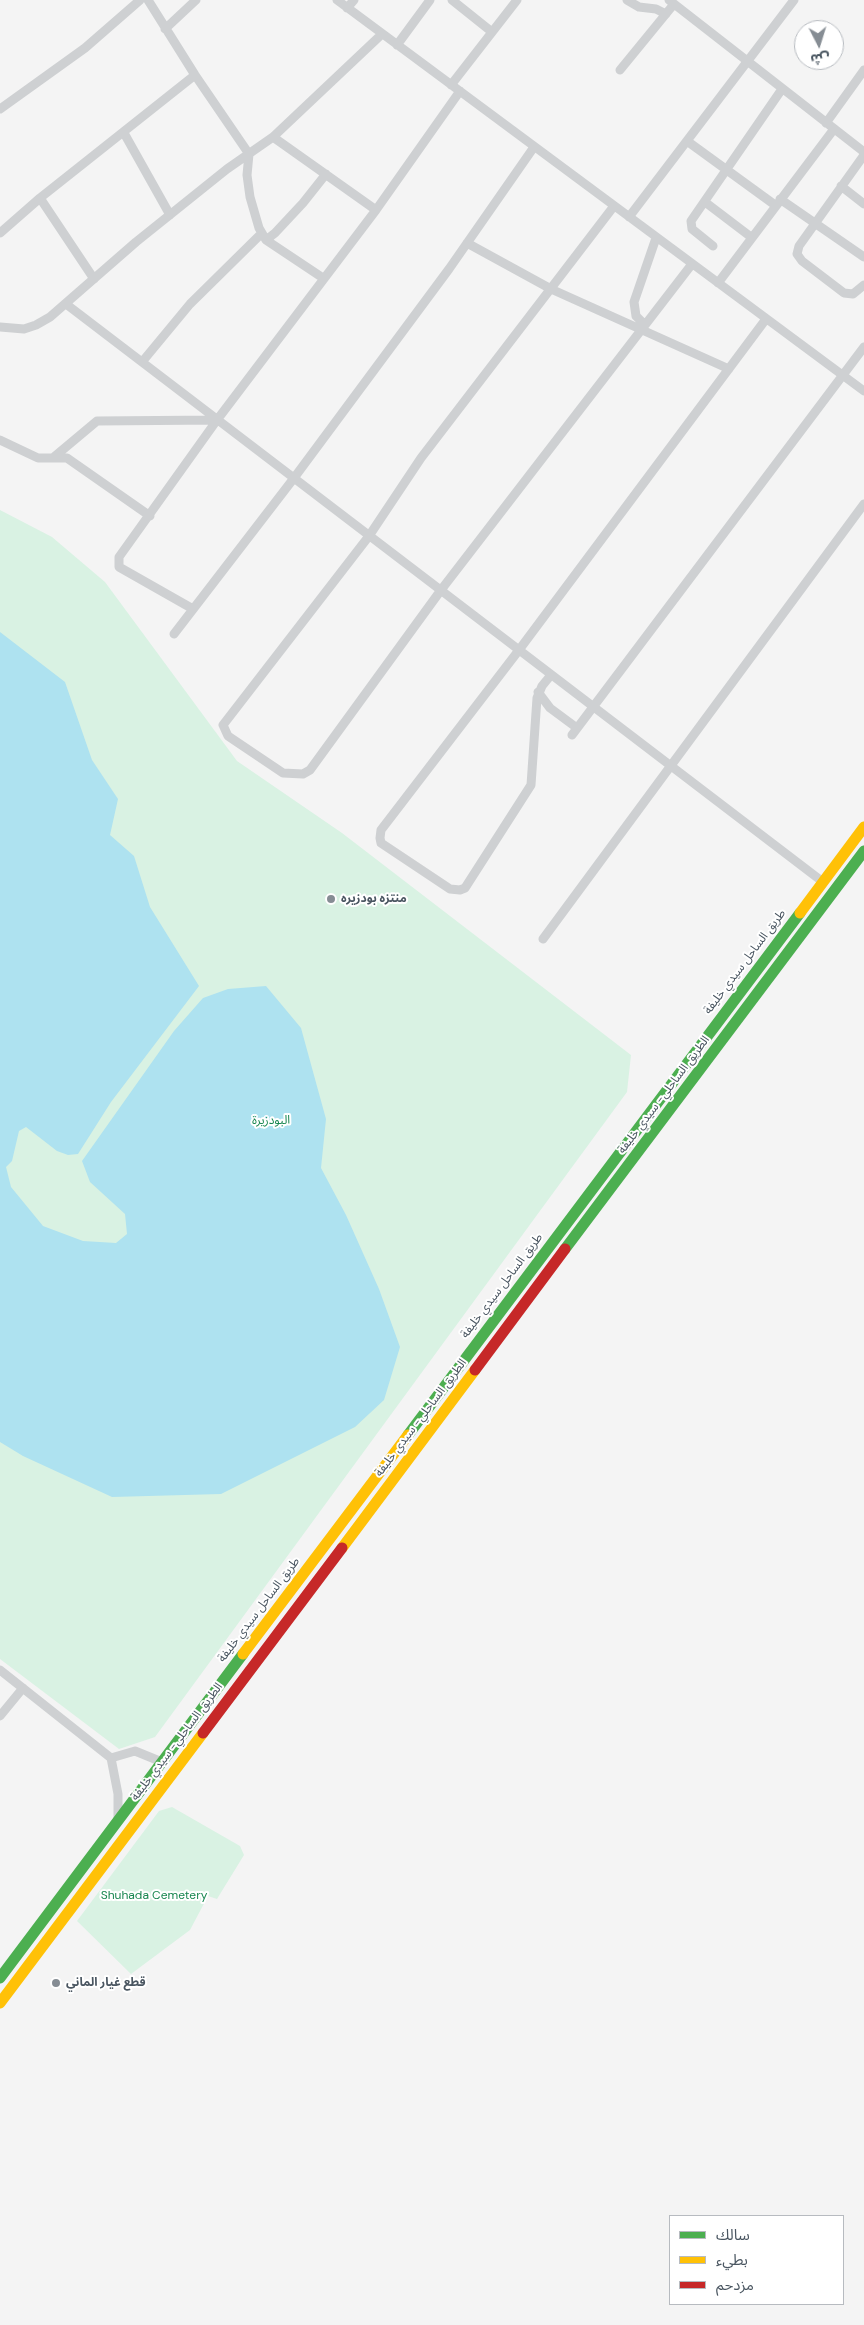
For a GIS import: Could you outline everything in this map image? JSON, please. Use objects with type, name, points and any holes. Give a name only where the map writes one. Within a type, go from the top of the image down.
[{"type":"highway","name":"طريق الساحل سيدي خليفة","points":[[0,1978],[864,827]]},
{"type":"highway","name":"الطريق الساحلي- سيدي خليفة","points":[[0,2003],[864,851]]},
{"type":"highway","points":[[759,967],[771,975]]},
{"type":"street","points":[[0,109],[84,48],[140,0]]},
{"type":"street","points":[[148,0],[195,75],[249,154],[247,175],[250,197],[264,236],[322,278]]},
{"type":"street","points":[[165,29],[196,0]]},
{"type":"street","points":[[336,0],[864,391]]},
{"type":"street","points":[[347,8],[354,0]]},
{"type":"street","points":[[397,45],[430,0]]},
{"type":"street","points":[[452,0],[492,32]]},
{"type":"street","points":[[451,85],[517,0]]},
{"type":"street","points":[[626,0],[639,7],[656,9],[666,14]]},
{"type":"street","points":[[629,218],[794,0]]},
{"type":"street","points":[[620,70],[666,14],[672,2],[864,154],[797,250],[798,258],[844,293],[857,292],[864,285]]},
{"type":"street","points":[[0,328],[24,329],[36,325],[66,304],[170,215],[273,137],[382,34]]},
{"type":"street","points":[[826,123],[864,70]]},
{"type":"street","points":[[0,234],[40,198],[195,75]]},
{"type":"street","points":[[713,246],[691,227],[691,221],[782,89]]},
{"type":"street","points":[[193,609],[119,567],[119,557],[217,420],[263,362],[322,278],[376,210],[460,91]]},
{"type":"street","points":[[718,283],[777,202],[834,129]]},
{"type":"street","points":[[124,133],[170,215]]},
{"type":"street","points":[[273,137],[376,210]]},
{"type":"street","points":[[687,141],[727,170],[777,202],[815,223],[864,257]]},
{"type":"street","points":[[174,634],[294,478],[467,243],[534,147]]},
{"type":"street","points":[[142,362],[190,304],[264,236],[275,233],[303,203],[326,174]]},
{"type":"street","points":[[841,186],[864,204]]},
{"type":"street","points":[[40,198],[94,279]]},
{"type":"street","points":[[704,202],[751,237]]},
{"type":"street","points":[[614,206],[421,458],[370,536],[223,725],[228,736],[282,773],[303,774],[310,770],[441,590],[692,264]]},
{"type":"street","points":[[643,327],[636,316],[634,302],[656,238]]},
{"type":"street","points":[[467,243],[551,289],[643,327],[729,369]]},
{"type":"street","points":[[66,304],[822,882]]},
{"type":"street","points":[[551,675],[538,692],[531,785],[465,888],[460,890],[450,889],[381,843],[381,830],[519,650],[766,319]]},
{"type":"street","points":[[538,692],[550,708],[574,732],[864,348]]},
{"type":"street","points":[[54,457],[97,421],[217,420]]},
{"type":"street","points":[[0,440],[38,458],[67,458],[150,516]]},
{"type":"street","points":[[543,938],[864,504]]},
{"type":"street","points":[[0,1670],[111,1758],[118,1794],[118,1822]]},
{"type":"street","points":[[0,1716],[23,1688]]},
{"type":"street","points":[[111,1758],[135,1751],[162,1762]]},
{"type":"green space","name":"البودزيرة","points":[[0,510],[52,537],[105,582],[237,761],[342,833],[631,1055],[627,1092],[155,1737],[119,1749],[0,1659]]},
{"type":"green space","name":"Shuhada Cemetery","points":[[172,1807],[240,1846],[244,1855],[217,1899],[208,1896],[190,1930],[131,1974],[77,1921],[159,1811]]},
{"type":"water","points":[[0,632],[65,682],[92,760],[118,799],[110,835],[134,856],[150,907],[199,986],[111,1102],[78,1154],[68,1155],[57,1151],[26,1127],[19,1131],[12,1161],[6,1167],[11,1187],[43,1226],[83,1241],[116,1243],[127,1234],[125,1214],[90,1182],[82,1161],[174,1031],[203,998],[228,989],[266,986],[301,1028],[326,1119],[321,1168],[346,1215],[379,1289],[400,1347],[384,1400],[355,1427],[221,1494],[112,1497],[23,1456],[0,1442]]},
{"type":"traffic: fast","points":[[565,1249],[864,851]]},
{"type":"traffic: fast","points":[[408,1435],[800,913]]},
{"type":"traffic: fast","points":[[0,1978],[243,1654]]},
{"type":"traffic: slow","points":[[800,913],[864,827]]},
{"type":"traffic: slow","points":[[342,1548],[475,1370]]},
{"type":"traffic: slow","points":[[243,1654],[408,1435]]},
{"type":"traffic: slow","points":[[0,2003],[203,1733]]},
{"type":"traffic: jam","points":[[475,1370],[565,1249]]},
{"type":"traffic: jam","points":[[203,1733],[342,1548]]},
{"type":"place","name":"منتزه بودزيره","points":[[331,899]]},
{"type":"place","name":"قطع غيار الماني","points":[[56,1983]]}]
